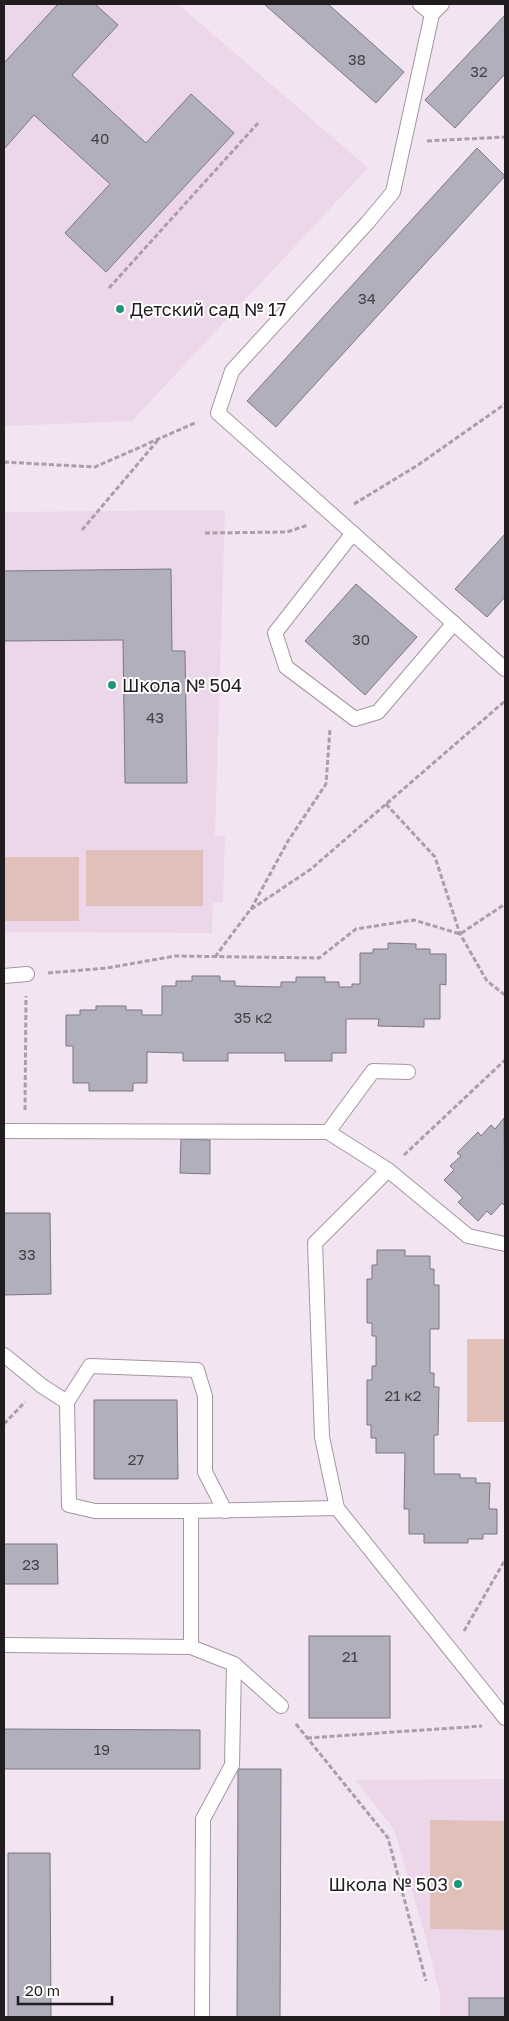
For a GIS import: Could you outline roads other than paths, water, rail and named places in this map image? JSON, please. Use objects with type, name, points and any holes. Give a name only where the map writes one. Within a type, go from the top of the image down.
[{"type":"lane","points":[[420,4],[437,9],[393,192],[232,371],[218,413],[340,513],[353,533],[505,669]]},
{"type":"lane","points":[[353,533],[275,633],[286,667],[356,719],[378,712],[454,623]]},
{"type":"lane","points":[[4,976],[27,974]]},
{"type":"lane","points":[[328,1132],[373,1071],[408,1072]]},
{"type":"lane","points":[[4,1131],[328,1132],[388,1170],[468,1236],[505,1244]]},
{"type":"lane","points":[[388,1170],[315,1243],[322,1437],[337,1508],[505,1718]]},
{"type":"lane","points":[[4,1355],[42,1386],[67,1402]]},
{"type":"lane","points":[[226,1511],[205,1472],[205,1396],[197,1370],[90,1366],[67,1402],[69,1504],[95,1511],[226,1511],[337,1508]]},
{"type":"lane","points":[[191,1511],[191,1647]]},
{"type":"lane","points":[[4,1645],[191,1647],[234,1664],[281,1706]]},
{"type":"lane","points":[[202,2017],[203,1819],[232,1765],[234,1664]]},
{"type":"place","name":"Детский сад № 17","points":[[120,309]]},
{"type":"place","name":"Школа № 504","points":[[112,685]]},
{"type":"place","name":"Школа № 503","points":[[458,1884]]}]
